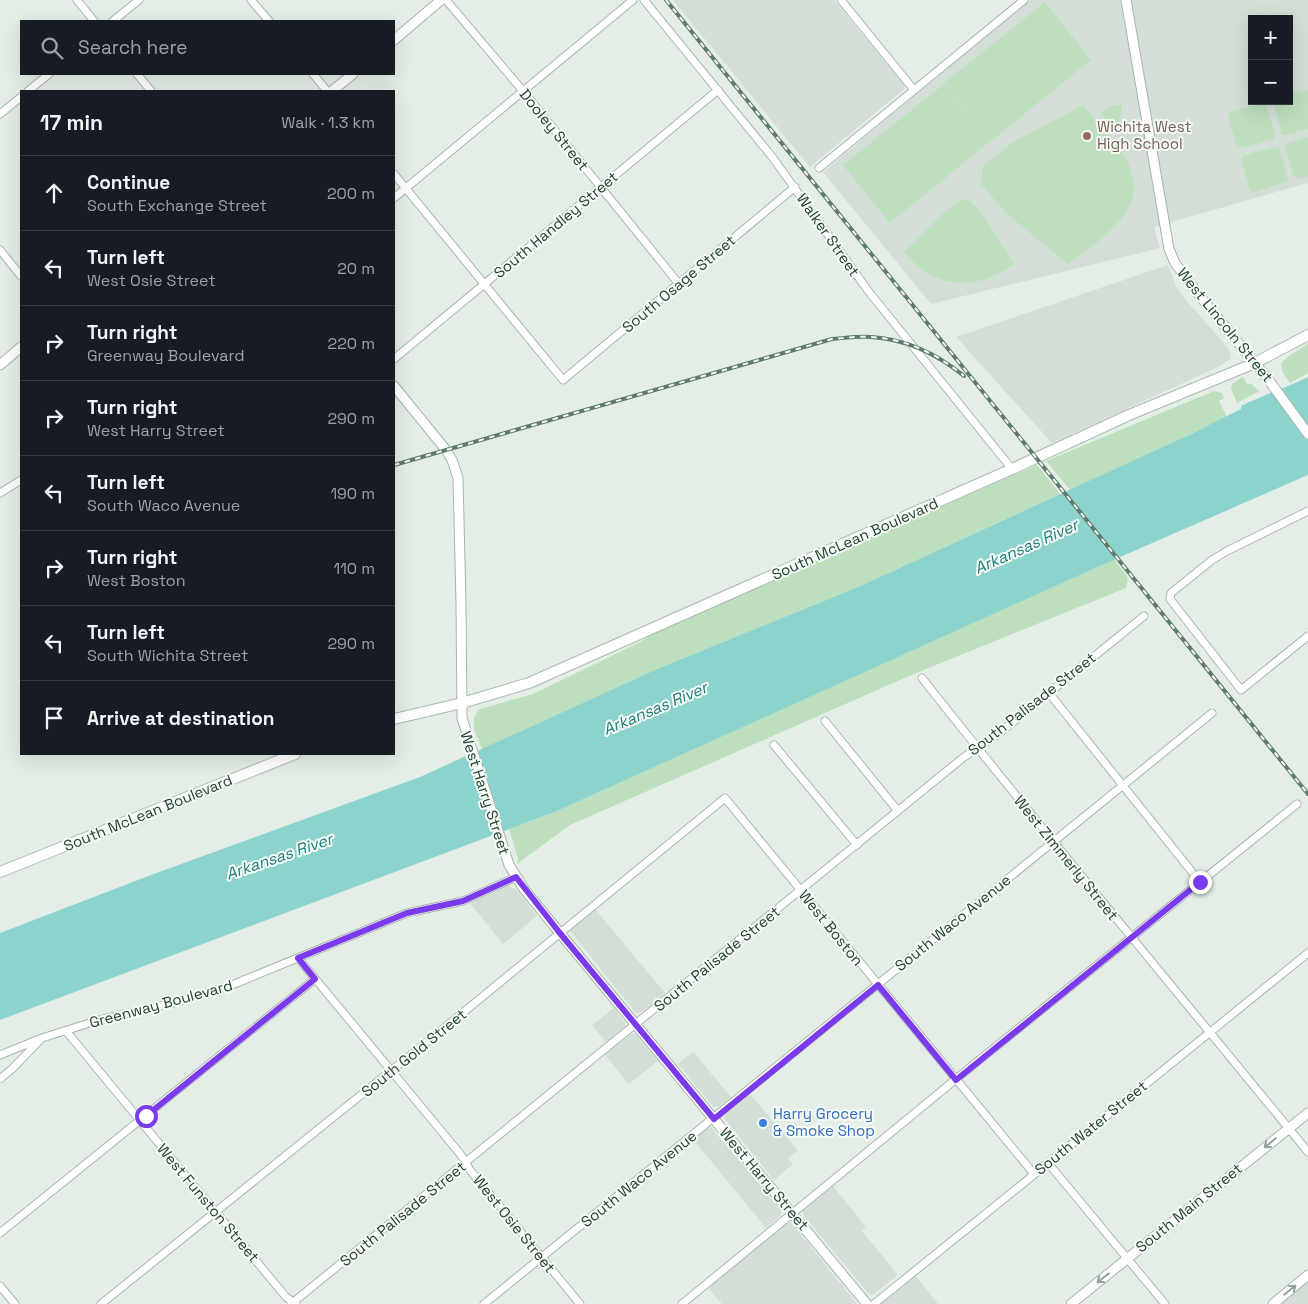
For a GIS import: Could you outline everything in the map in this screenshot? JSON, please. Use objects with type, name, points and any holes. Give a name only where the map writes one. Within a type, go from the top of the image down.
[{"type":"main road","name":"South McLean Boulevard","points":[[395,719],[530,683],[1012,469],[1129,415],[1254,363],[1308,335]]},
{"type":"main road","name":"South McLean Boulevard","points":[[0,872],[292,755]]},
{"type":"street","points":[[77,0],[93,20]]},
{"type":"street","points":[[114,20],[139,0]]},
{"type":"street","points":[[251,0],[268,20]]},
{"type":"street","points":[[395,39],[441,0]]},
{"type":"street","name":"Dooley Street","points":[[446,0],[523,91],[679,284]]},
{"type":"street","points":[[395,197],[633,0]]},
{"type":"street","name":"Walker Street","points":[[644,0],[795,187],[869,292],[1012,469]]},
{"type":"street","points":[[841,0],[914,90]]},
{"type":"street","points":[[819,168],[1024,0]]},
{"type":"street","name":"West Lincoln Street","points":[[1126,0],[1169,249],[1175,263],[1199,295],[1268,378],[1308,434]]},
{"type":"street","points":[[29,90],[48,75]]},
{"type":"street","points":[[138,75],[150,90]]},
{"type":"street","points":[[314,75],[326,90]]},
{"type":"street","points":[[333,90],[352,75]]},
{"type":"street","name":"South Handley Street","points":[[395,358],[718,90]]},
{"type":"street","points":[[0,114],[20,98]]},
{"type":"street","points":[[395,175],[484,284]]},
{"type":"street","name":"South Osage Street","points":[[484,284],[563,380],[795,187]]},
{"type":"street","points":[[0,250],[20,275]]},
{"type":"street","points":[[0,365],[20,348]]},
{"type":"street","name":"West Harry Street","points":[[395,387],[446,450],[452,460],[458,478],[462,718],[509,866],[559,932],[867,1304]]},
{"type":"street","points":[[0,492],[20,481]]},
{"type":"street","points":[[1308,511],[1212,560],[1171,593],[1170,599],[1241,690],[1308,636]]},
{"type":"street","name":"South Palisade Street","points":[[294,1303],[964,757],[998,735],[1144,616]]},
{"type":"street","name":"West Zimmerly Street","points":[[922,678],[1052,842],[1211,1032],[1308,1152]]},
{"type":"street","points":[[1048,694],[1200,882]]},
{"type":"street","name":"South Waco Avenue","points":[[484,1304],[1212,713]]},
{"type":"street","points":[[825,721],[898,811]]},
{"type":"street","points":[[774,745],[857,845]]},
{"type":"street","name":"West Boston","points":[[724,798],[1034,1174]]},
{"type":"street","name":"South Gold Street","points":[[101,1304],[392,1071],[724,798]]},
{"type":"street","points":[[682,1304],[1297,804]]},
{"type":"street","name":"Greenway Boulevard","points":[[0,1055],[42,1038],[99,1020],[173,1003],[232,985],[407,913],[463,901],[516,877]]},
{"type":"street","name":"South Water Street","points":[[874,1304],[1308,953]]},
{"type":"street","name":"West Osie Street","points":[[298,958],[461,1155],[541,1258],[580,1304]]},
{"type":"street","points":[[0,1233],[315,979]]},
{"type":"street","name":"West Funston Street","points":[[66,1031],[286,1297],[294,1303]]},
{"type":"street","points":[[0,1079],[42,1038]]},
{"type":"street","name":"South Main Street","points":[[1071,1304],[1308,1113]]},
{"type":"street","points":[[1048,1163],[1165,1304]]},
{"type":"street","points":[[1273,1304],[1308,1275]]},
{"type":"street","points":[[0,1286],[15,1304]]},
{"type":"shaded area","points":[[673,0],[834,0],[904,85],[904,89],[810,167]]},
{"type":"shaded area","name":"Wichita West High School","points":[[1030,0],[1308,0],[1308,183],[1154,227],[1160,248],[931,304],[823,172]]},
{"type":"shaded area","points":[[1168,265],[1176,286],[1186,300],[1228,348],[1231,355],[1229,360],[1218,367],[1052,443],[956,337]]},
{"type":"shaded area","points":[[508,886],[516,889],[537,916],[503,944],[470,903]]},
{"type":"shaded area","points":[[594,908],[665,993],[642,1012],[636,1013],[571,932],[570,929]]},
{"type":"shaded area","points":[[614,1008],[625,1023],[625,1026],[606,1042],[592,1025]]},
{"type":"shaded area","points":[[631,1034],[637,1036],[658,1061],[629,1084],[605,1055]]},
{"type":"shaded area","points":[[693,1052],[731,1097],[720,1106],[713,1107],[678,1064]]},
{"type":"shaded area","points":[[749,1093],[798,1151],[788,1158],[793,1164],[774,1180],[724,1118],[725,1113]]},
{"type":"shaded area","points":[[711,1127],[782,1211],[780,1216],[766,1228],[693,1139]]},
{"type":"shaded area","points":[[832,1185],[866,1227],[862,1231],[898,1275],[872,1295],[869,1294],[804,1216],[804,1208]]},
{"type":"shaded area","points":[[787,1223],[791,1223],[794,1226],[857,1304],[722,1304],[708,1287]]},
{"type":"shaded area","points":[[916,1276],[938,1304],[882,1304]]},
{"type":"shaded area","points":[[1308,1279],[1308,1304],[1277,1304]]},
{"type":"green space","points":[[1045,2],[1091,60],[991,141],[944,83]]},
{"type":"green space","points":[[944,84],[990,141],[890,223],[843,165]]},
{"type":"green space","points":[[1308,90],[1308,129],[1286,135],[1282,134],[1274,105],[1293,105],[1293,94]]},
{"type":"green space","points":[[1122,104],[1121,129],[1118,130],[1117,127],[1100,114],[1108,107]]},
{"type":"green space","points":[[1083,105],[1105,130],[1125,158],[1131,172],[1134,188],[1131,203],[1116,225],[1068,264],[1007,214],[981,184],[983,166],[1012,143]]},
{"type":"green space","points":[[1255,105],[1266,105],[1275,135],[1273,139],[1241,148],[1237,147],[1228,116],[1230,112]]},
{"type":"green space","points":[[1308,137],[1308,176],[1299,179],[1294,177],[1285,146],[1288,143]]},
{"type":"green space","points":[[1275,147],[1279,148],[1288,179],[1286,182],[1254,192],[1250,190],[1241,160],[1243,156]]},
{"type":"green space","points":[[960,200],[968,200],[979,210],[1014,264],[1000,273],[985,279],[956,283],[942,280],[929,274],[916,265],[904,252]]},
{"type":"green space","points":[[1308,344],[1308,373],[1290,383],[1283,373],[1281,363]]},
{"type":"green space","points":[[1244,378],[1247,385],[1250,383],[1259,391],[1237,403],[1231,388],[1232,384]]},
{"type":"green space","points":[[1214,391],[1222,393],[1224,398],[1219,401],[1227,417],[1070,490],[1046,461]]},
{"type":"green space","points":[[1037,465],[1060,494],[858,587],[657,669],[482,749],[474,729],[474,719],[480,709],[533,694],[653,634]]},
{"type":"green space","points":[[1114,559],[1128,578],[1126,588],[916,673],[570,825],[517,864],[518,858],[509,829],[557,811]]},
{"type":"water","name":"Arkansas River","points":[[1308,377],[1308,475],[1095,568],[557,811],[0,1020],[0,933],[151,875],[420,777],[657,669],[858,587],[1193,433],[1241,409],[1241,406],[1249,402]]},
{"type":"railway","points":[[666,0],[1308,794]]},
{"type":"railway","points":[[395,465],[832,339],[856,337],[884,338],[909,344],[943,361],[964,376]]},
{"type":"place","name":"Wichita West High School","points":[[1087,136]]},
{"type":"place","name":"Harry Grocery & Smoke Shop","points":[[763,1123]]},
{"type":"route","points":[[146,1116],[315,979],[298,958],[407,913],[463,901],[516,877],[559,932],[714,1119],[878,985],[956,1080],[1200,882]]}]
